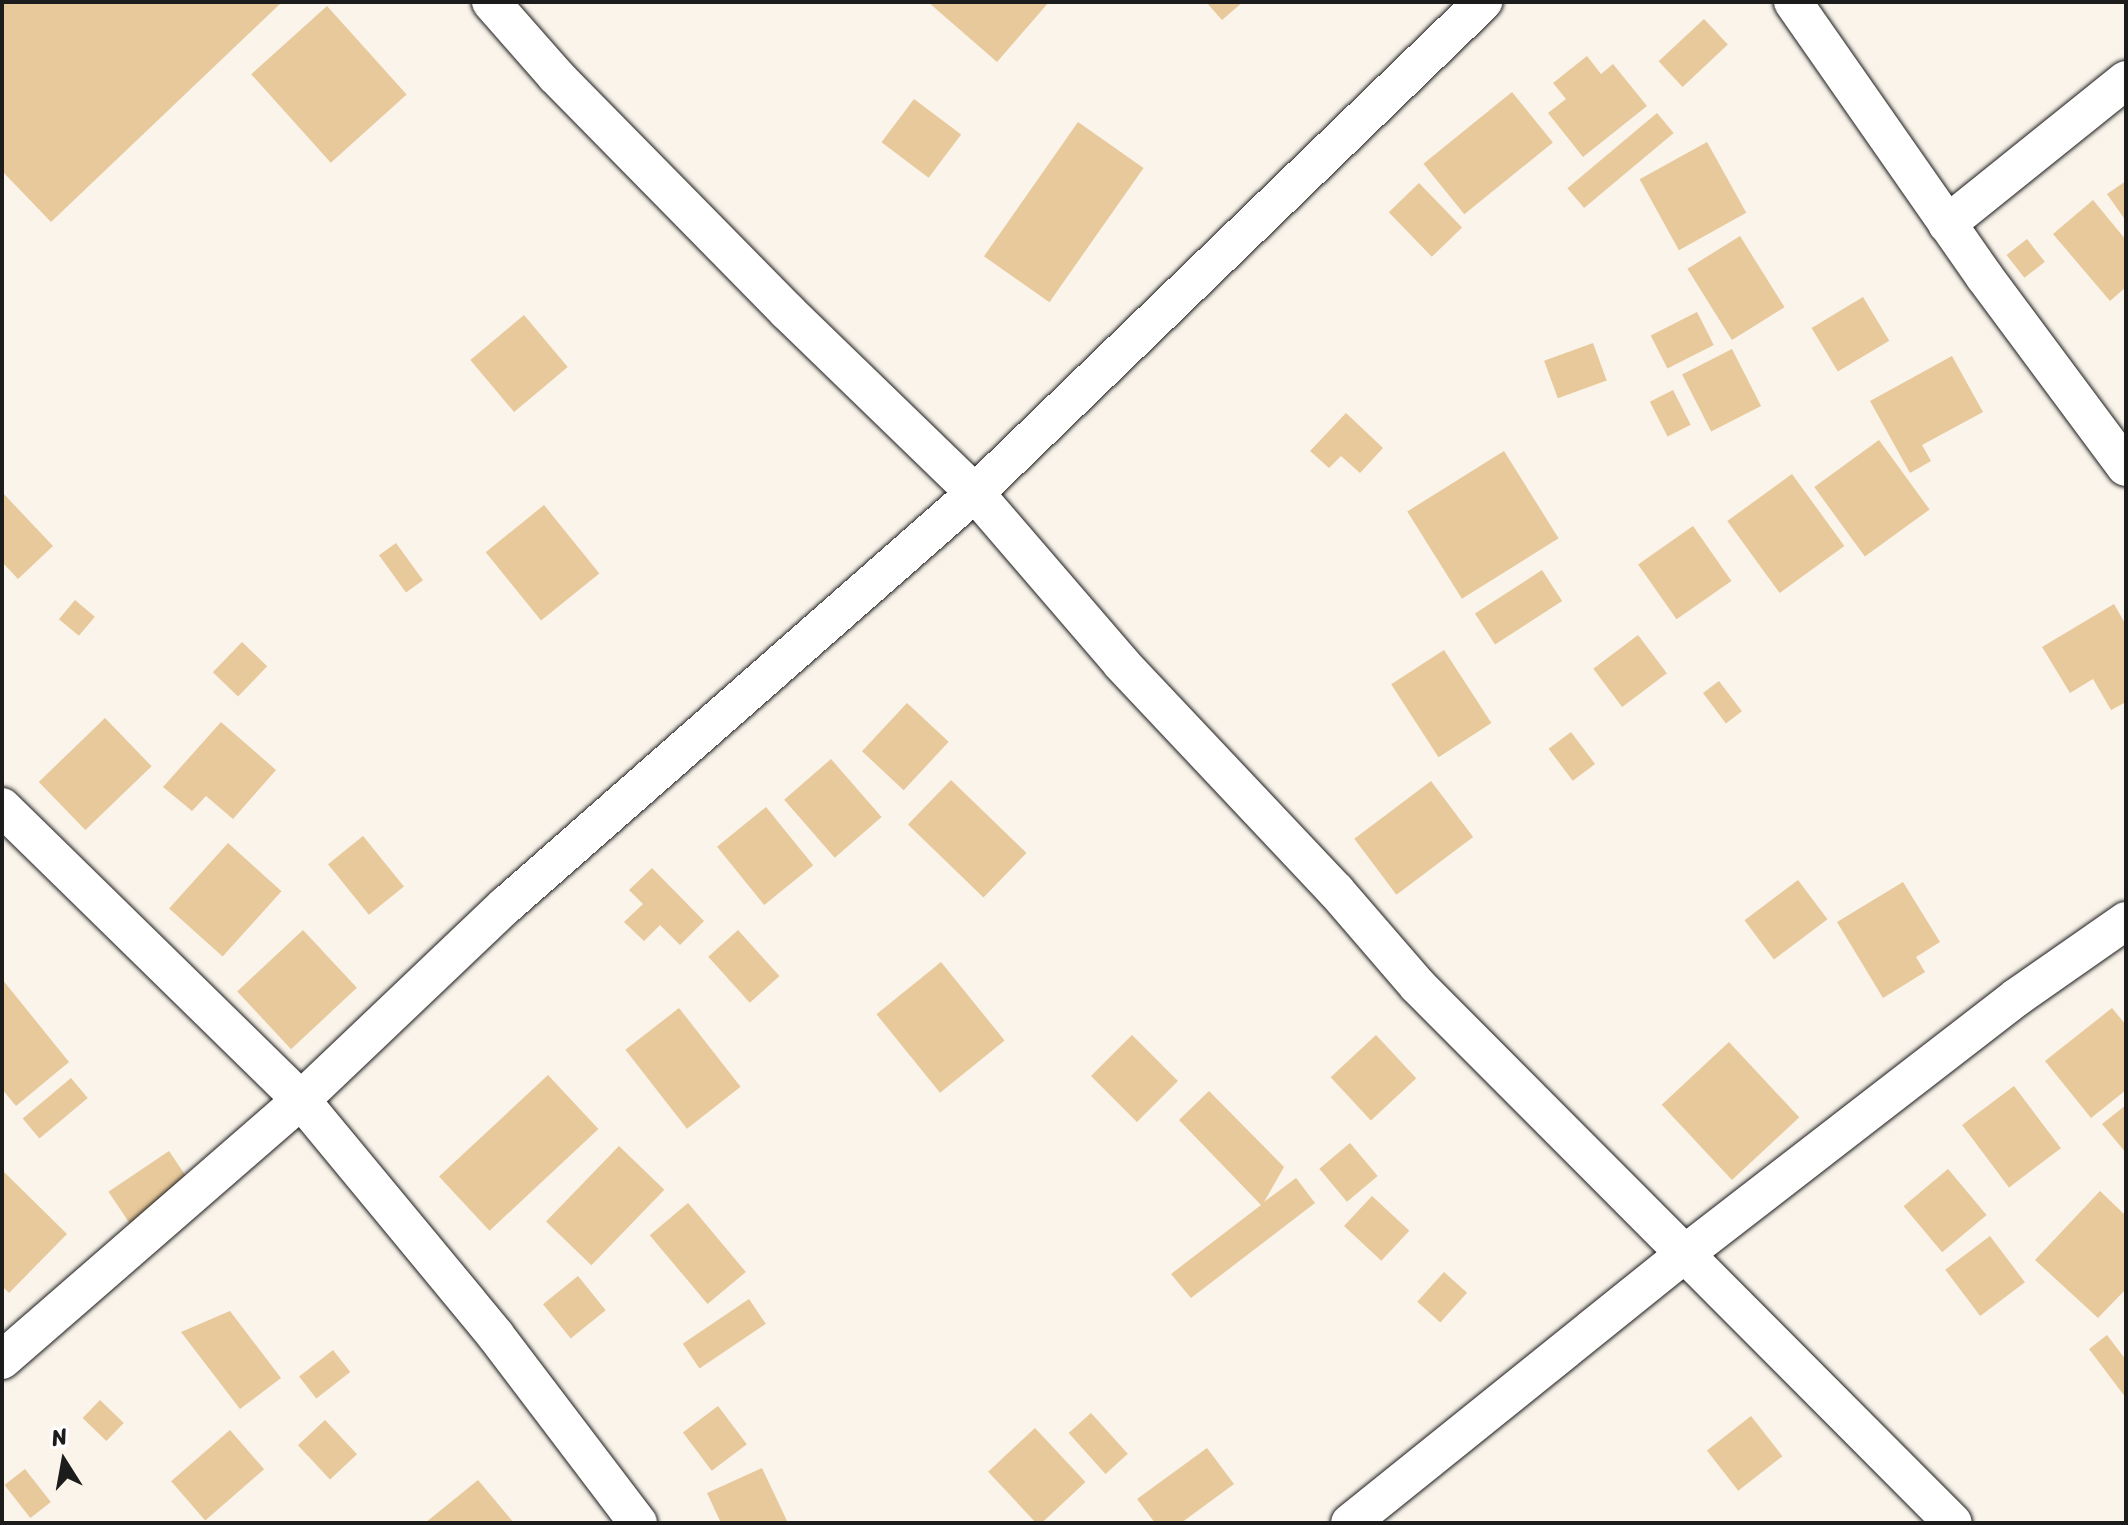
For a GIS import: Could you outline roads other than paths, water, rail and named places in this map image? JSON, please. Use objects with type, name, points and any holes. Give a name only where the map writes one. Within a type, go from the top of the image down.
[{"type":"street","points":[[491,2],[765,289],[975,493],[1121,663],[1336,891],[1417,985],[1682,1256],[1953,1523]]},
{"type":"street","points":[[2,1360],[301,1100],[505,906],[975,493],[1483,2]]},
{"type":"street","points":[[1793,2],[1947,224],[2126,467]]},
{"type":"street","points":[[1947,224],[2126,80]]},
{"type":"street","points":[[2,807],[301,1100],[496,1336],[638,1523]]},
{"type":"street","points":[[1350,1523],[1682,1256],[2017,997],[2126,921]]}]
